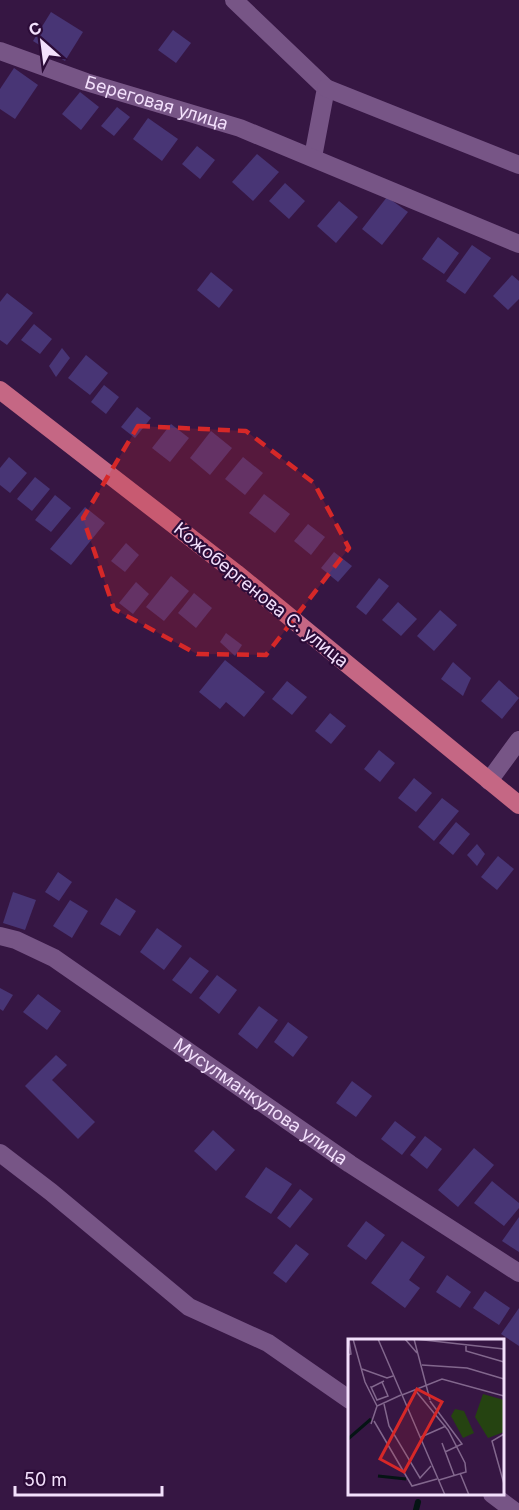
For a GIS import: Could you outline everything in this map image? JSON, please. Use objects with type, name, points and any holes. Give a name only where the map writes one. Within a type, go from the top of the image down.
[{"type":"main road","name":"Кожобергенова С. улица","points":[[0,390],[236,573],[519,805]]},
{"type":"street","points":[[234,0],[326,88],[519,165]]},
{"type":"street","name":"Береговая улица","points":[[0,51],[86,82],[240,128],[519,244]]},
{"type":"street","points":[[313,158],[326,88]]},
{"type":"street","points":[[489,780],[519,740]]},
{"type":"street","name":"Мусулманкулова улица","points":[[0,936],[16,940],[54,958],[350,1164],[519,1273]]},
{"type":"street","points":[[0,1154],[51,1192],[189,1307],[268,1343],[348,1399]]},
{"type":"street","points":[[493,1495],[513,1510]]},
{"type":"highlighted area","points":[[138,426],[246,431],[314,483],[349,548],[266,655],[197,654],[114,609],[83,518]]},
{"type":"building","points":[[51,12],[83,32],[65,61],[33,41]]},
{"type":"building","points":[[173,30],[191,43],[176,63],[158,50]]},
{"type":"building","points":[[14,68],[38,85],[15,119],[0,109],[0,89]]},
{"type":"building","points":[[80,92],[99,107],[81,130],[62,114]]},
{"type":"building","points":[[117,107],[130,117],[114,136],[101,126]]},
{"type":"building","points":[[148,118],[178,139],[162,161],[133,139]]},
{"type":"building","points":[[197,146],[215,160],[200,179],[182,164]]},
{"type":"building","points":[[257,154],[279,172],[253,201],[232,182]]},
{"type":"building","points":[[285,183],[305,201],[289,219],[269,201]]},
{"type":"building","points":[[387,197],[408,212],[382,245],[362,229]]},
{"type":"building","points":[[339,201],[358,217],[336,243],[317,226]]},
{"type":"building","points":[[438,237],[459,253],[444,274],[422,259]]},
{"type":"building","points":[[472,245],[491,258],[465,294],[446,281]]},
{"type":"building","points":[[211,272],[233,290],[219,308],[197,290]]},
{"type":"building","points":[[512,275],[519,281],[519,299],[508,310],[493,296]]},
{"type":"building","points":[[7,293],[33,313],[7,345],[0,340],[0,302]]},
{"type":"building","points":[[34,324],[52,339],[40,354],[21,340]]},
{"type":"building","points":[[62,348],[70,358],[56,377],[49,366]]},
{"type":"building","points":[[86,355],[108,373],[90,395],[68,378]]},
{"type":"building","points":[[104,385],[119,397],[106,414],[91,402]]},
{"type":"building","points":[[137,407],[151,418],[135,438],[121,427]]},
{"type":"building","points":[[171,424],[189,438],[170,462],[152,448]]},
{"type":"building","points":[[211,431],[232,448],[210,475],[190,458]]},
{"type":"building","points":[[9,457],[27,473],[10,493],[0,485],[0,468]]},
{"type":"building","points":[[243,457],[263,473],[245,495],[225,479]]},
{"type":"building","points":[[35,477],[50,489],[32,511],[17,499]]},
{"type":"building","points":[[264,494],[290,514],[275,533],[249,513]]},
{"type":"building","points":[[55,495],[71,508],[51,532],[35,520]]},
{"type":"building","points":[[85,507],[105,523],[71,565],[50,549]]},
{"type":"building","points":[[308,524],[325,537],[311,555],[294,541]]},
{"type":"building","points":[[126,543],[139,555],[125,572],[111,561]]},
{"type":"building","points":[[334,552],[352,566],[338,582],[321,568]]},
{"type":"building","points":[[171,576],[189,591],[164,621],[146,607]]},
{"type":"building","points":[[379,578],[389,586],[366,615],[356,607]]},
{"type":"building","points":[[136,582],[149,594],[133,614],[119,603]]},
{"type":"building","points":[[194,593],[212,608],[196,628],[178,613]]},
{"type":"building","points":[[398,602],[417,619],[401,636],[382,620]]},
{"type":"building","points":[[440,610],[457,625],[434,651],[417,636]]},
{"type":"building","points":[[226,633],[242,645],[235,656],[220,642]]},
{"type":"building","points":[[225,660],[265,692],[244,717],[226,702],[220,709],[199,692]]},
{"type":"building","points":[[453,662],[471,678],[463,696],[441,679]]},
{"type":"building","points":[[499,680],[519,698],[502,719],[481,701]]},
{"type":"building","points":[[287,681],[307,697],[292,715],[272,699]]},
{"type":"building","points":[[330,713],[346,726],[331,744],[315,731]]},
{"type":"building","points":[[379,750],[395,763],[380,782],[364,769]]},
{"type":"building","points":[[414,778],[432,793],[416,812],[398,798]]},
{"type":"building","points":[[442,798],[459,811],[434,841],[418,827]]},
{"type":"building","points":[[456,822],[470,834],[453,855],[439,843]]},
{"type":"building","points":[[477,844],[485,854],[477,866],[467,855]]},
{"type":"building","points":[[498,856],[514,869],[497,890],[481,877]]},
{"type":"building","points":[[58,872],[72,882],[59,901],[45,892]]},
{"type":"building","points":[[13,892],[36,900],[25,930],[3,923]]},
{"type":"building","points":[[116,898],[136,911],[120,936],[100,924]]},
{"type":"building","points":[[70,900],[88,911],[72,938],[53,926]]},
{"type":"building","points":[[157,928],[182,946],[164,970],[140,952]]},
{"type":"building","points":[[190,957],[209,971],[191,994],[172,980]]},
{"type":"building","points":[[217,975],[237,990],[219,1014],[199,998]]},
{"type":"building","points":[[0,988],[13,995],[3,1011],[0,1009]]},
{"type":"building","points":[[38,994],[61,1011],[47,1030],[23,1012]]},
{"type":"building","points":[[259,1006],[278,1020],[257,1049],[238,1034]]},
{"type":"building","points":[[288,1022],[308,1037],[293,1057],[274,1042]]},
{"type":"building","points":[[56,1055],[67,1065],[52,1080],[95,1122],[78,1139],[25,1086]]},
{"type":"building","points":[[352,1081],[372,1096],[356,1117],[336,1103]]},
{"type":"building","points":[[395,1121],[416,1137],[402,1155],[381,1139]]},
{"type":"building","points":[[213,1130],[235,1150],[216,1171],[194,1151]]},
{"type":"building","points":[[425,1136],[442,1149],[427,1169],[410,1155]]},
{"type":"building","points":[[474,1148],[494,1165],[458,1207],[438,1190]]},
{"type":"building","points":[[266,1167],[292,1184],[271,1214],[245,1197]]},
{"type":"building","points":[[492,1181],[519,1203],[519,1208],[504,1226],[474,1203]]},
{"type":"building","points":[[300,1189],[313,1199],[290,1228],[277,1218]]},
{"type":"building","points":[[519,1217],[519,1252],[502,1241]]},
{"type":"building","points":[[366,1221],[385,1235],[366,1260],[347,1246]]},
{"type":"building","points":[[402,1241],[425,1257],[409,1280],[420,1288],[405,1308],[371,1283]]},
{"type":"building","points":[[296,1244],[309,1254],[286,1283],[273,1273]]},
{"type":"building","points":[[447,1275],[471,1292],[460,1308],[436,1292]]},
{"type":"building","points":[[485,1291],[510,1308],[499,1325],[473,1308]]},
{"type":"building","points":[[519,1308],[519,1346],[501,1334]]},
{"type":"waterway","points":[[416,1510],[418,1502]]}]
